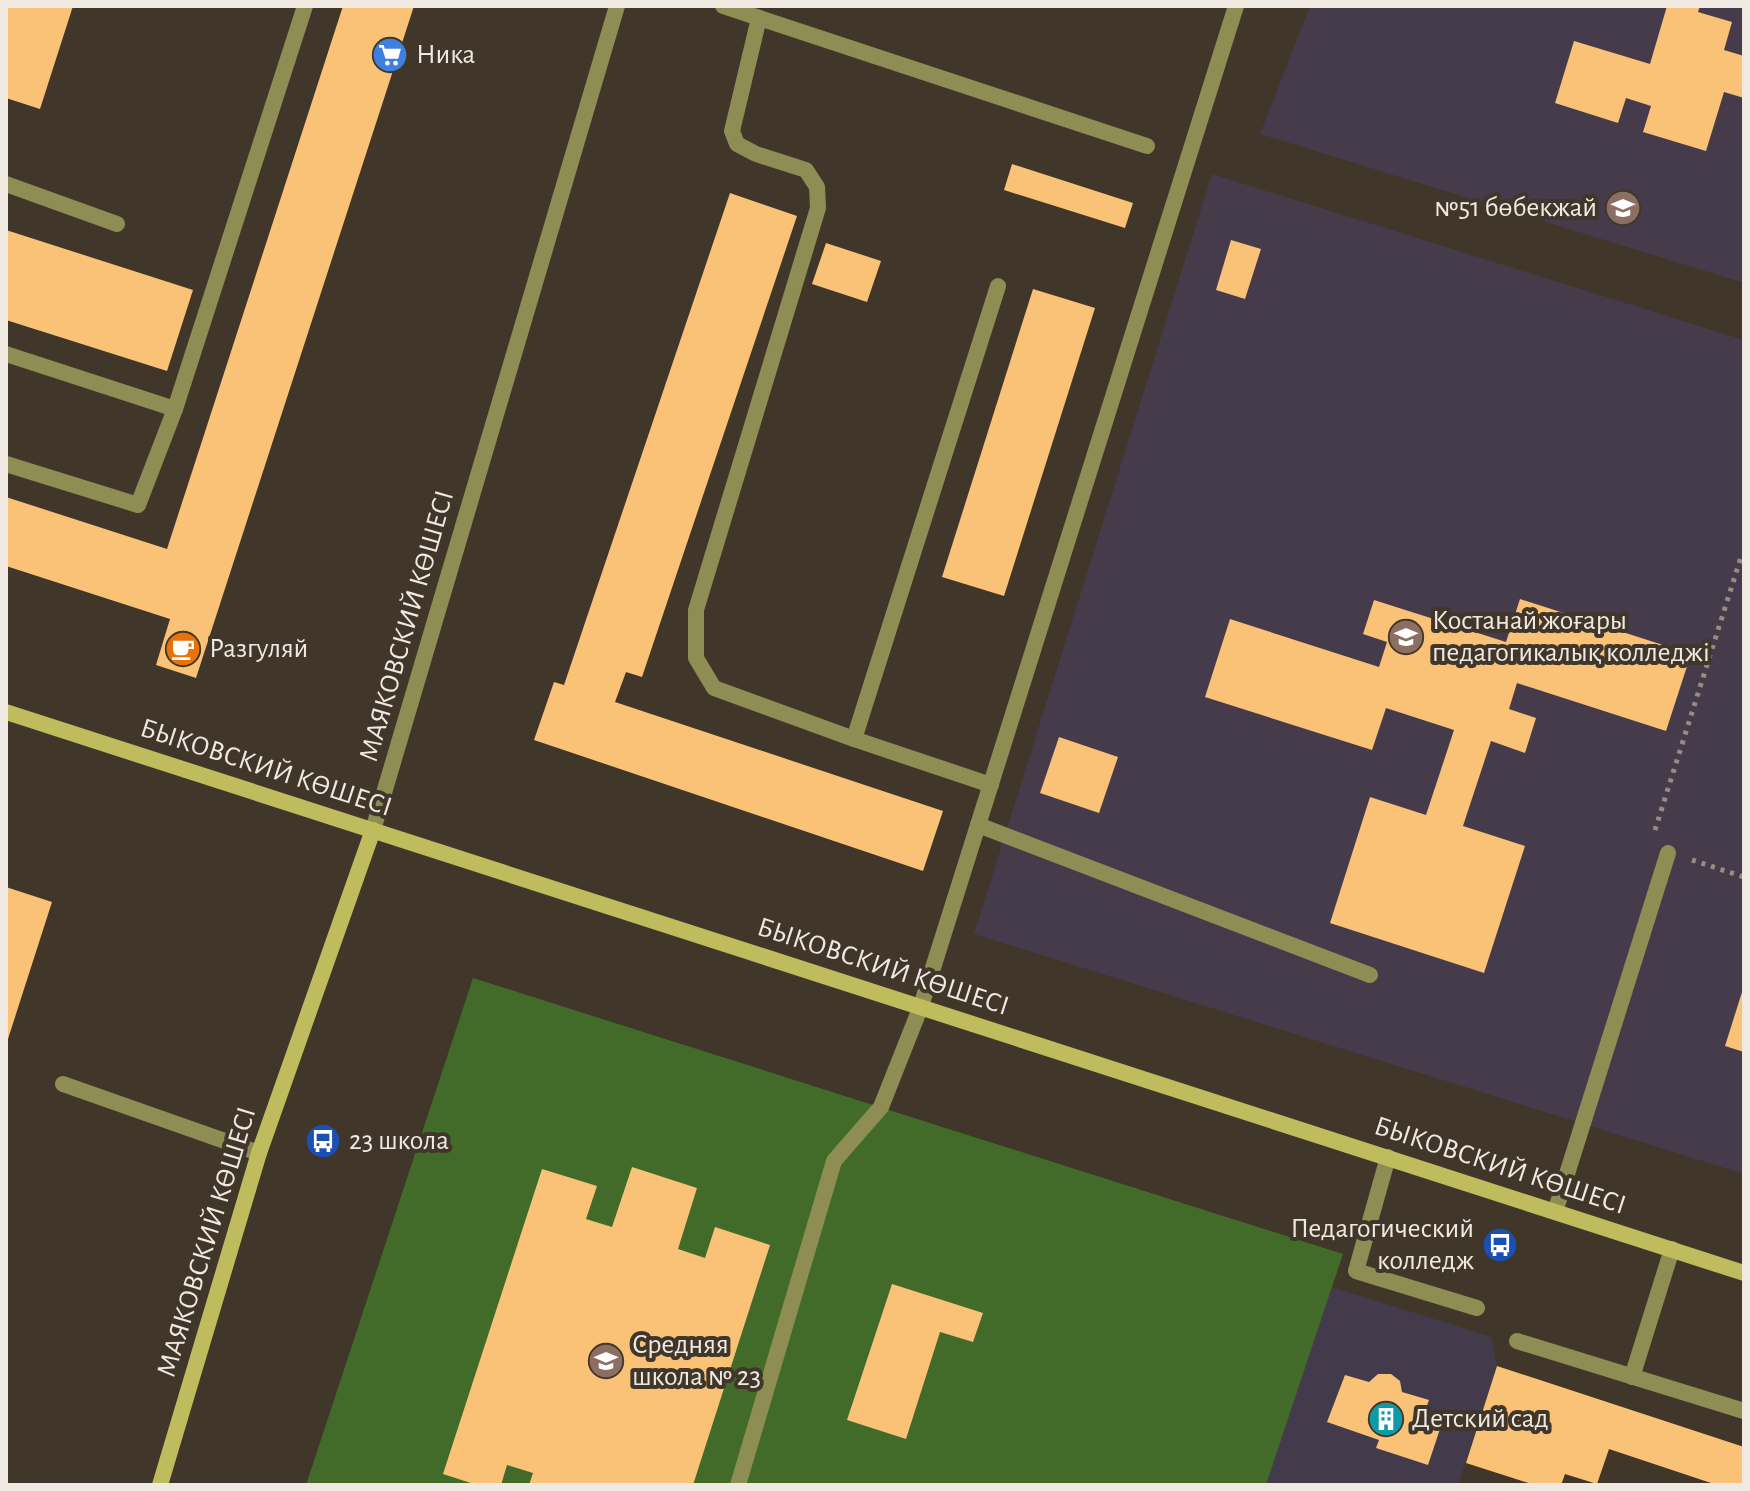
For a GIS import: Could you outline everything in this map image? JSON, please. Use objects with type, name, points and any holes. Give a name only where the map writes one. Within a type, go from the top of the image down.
[{"type":"main road","name":"БЫКОВСКИЙ КӨШЕСІ","points":[[6,712],[1744,1273]]},
{"type":"main road","name":"МАЯКОВСКИЙ КӨШЕСІ","points":[[160,1485],[259,1153],[373,830]]},
{"type":"street","points":[[6,464],[138,505],[175,409],[305,6]]},
{"type":"street","name":"МАЯКОВСКИЙ КӨШЕСІ","points":[[373,830],[617,6]]},
{"type":"street","points":[[723,6],[1147,146]]},
{"type":"street","points":[[738,1485],[834,1161],[881,1107],[921,1006],[1236,6]]},
{"type":"street","points":[[759,18],[732,131],[737,144],[756,154],[806,170],[817,187],[818,208],[696,610],[696,658],[714,688],[991,785]]},
{"type":"street","points":[[6,184],[117,224]]},
{"type":"street","points":[[854,739],[998,286]]},
{"type":"street","points":[[6,354],[175,409]]},
{"type":"street","points":[[978,825],[1370,975]]},
{"type":"street","points":[[1555,1212],[1668,853]]},
{"type":"street","points":[[63,1084],[259,1153]]},
{"type":"street","points":[[1388,1157],[1356,1271],[1477,1308]]},
{"type":"street","points":[[1632,1377],[1672,1249]]},
{"type":"street","points":[[1517,1341],[1744,1411]]},
{"type":"path","points":[[1741,557],[1649,847],[1744,877]]},
{"type":"shaded area","name":"№51 бөбекжай","points":[[1310,6],[1744,6],[1744,283],[1260,134]]},
{"type":"shaded area","name":"Костанай жоғары педагогикалық колледжі","points":[[1212,174],[1744,340],[1744,1174],[974,934]]},
{"type":"shaded area","points":[[1332,1287],[1492,1337],[1497,1366],[1458,1485],[1266,1485]]},
{"type":"green space","points":[[473,978],[1343,1254],[1266,1485],[306,1485]]},
{"type":"building","points":[[6,6],[73,6],[40,109],[6,98]]},
{"type":"building","points":[[343,6],[414,6],[196,678],[156,665],[170,619],[6,566],[6,497],[167,549]]},
{"type":"building","points":[[1667,6],[1700,6],[1698,12],[1732,22],[1724,50],[1744,56],[1744,98],[1724,92],[1706,151],[1643,132],[1651,106],[1626,98],[1618,123],[1555,103],[1574,41],[1650,64]]},
{"type":"building","points":[[1012,164],[1133,203],[1125,228],[1004,190]]},
{"type":"building","points":[[730,193],[797,216],[642,677],[626,672],[615,702],[943,811],[923,871],[534,740],[554,682],[564,685]]},
{"type":"building","points":[[6,230],[193,290],[167,371],[6,320]]},
{"type":"building","points":[[1231,240],[1261,249],[1245,299],[1216,290]]},
{"type":"building","points":[[826,243],[881,261],[867,302],[812,284]]},
{"type":"building","points":[[1033,289],[1095,308],[1004,596],[942,577]]},
{"type":"building","points":[[1520,599],[1691,654],[1666,731],[1517,683],[1509,709],[1536,718],[1525,753],[1491,741],[1463,826],[1525,846],[1484,973],[1330,923],[1370,797],[1426,815],[1454,730],[1386,708],[1372,750],[1205,697],[1230,619],[1379,667],[1387,642],[1363,634],[1374,600],[1506,642]]},
{"type":"building","points":[[1059,737],[1118,757],[1099,813],[1040,793]]},
{"type":"building","points":[[6,887],[52,902],[7,1042],[6,1042]]},
{"type":"building","points":[[1744,989],[1744,1052],[1725,1046]]},
{"type":"building","name":"Средняя школа № 23","points":[[632,1167],[697,1188],[678,1249],[705,1258],[715,1227],[770,1245],[693,1485],[529,1485],[533,1473],[507,1465],[501,1485],[477,1485],[443,1474],[542,1169],[597,1186],[586,1219],[612,1227]]},
{"type":"building","points":[[892,1284],[983,1313],[973,1342],[940,1332],[906,1439],[847,1420]]},
{"type":"building","points":[[1497,1366],[1744,1447],[1744,1485],[1717,1485],[1609,1449],[1597,1484],[1565,1474],[1561,1485],[1535,1485],[1466,1463]]},
{"type":"building","name":"Детский сад","points":[[1378,1374],[1391,1374],[1400,1381],[1402,1392],[1429,1400],[1425,1411],[1444,1417],[1428,1465],[1376,1448],[1379,1440],[1327,1422],[1345,1375],[1369,1382]]},
{"type":"place","name":"Ника","points":[[390,55]]},
{"type":"place","name":"№51 бөбекжай","points":[[1623,208]]},
{"type":"place","name":"Костанай жоғары педагогикалық колледжі","points":[[1406,637]]},
{"type":"place","name":"Разгуляй","points":[[183,649]]},
{"type":"place","name":"23 школа","points":[[323,1141]]},
{"type":"place","name":"Педагогический колледж","points":[[1500,1245]]},
{"type":"place","name":"Средняя школа № 23","points":[[606,1361]]},
{"type":"place","name":"Детский сад","points":[[1386,1419]]}]
